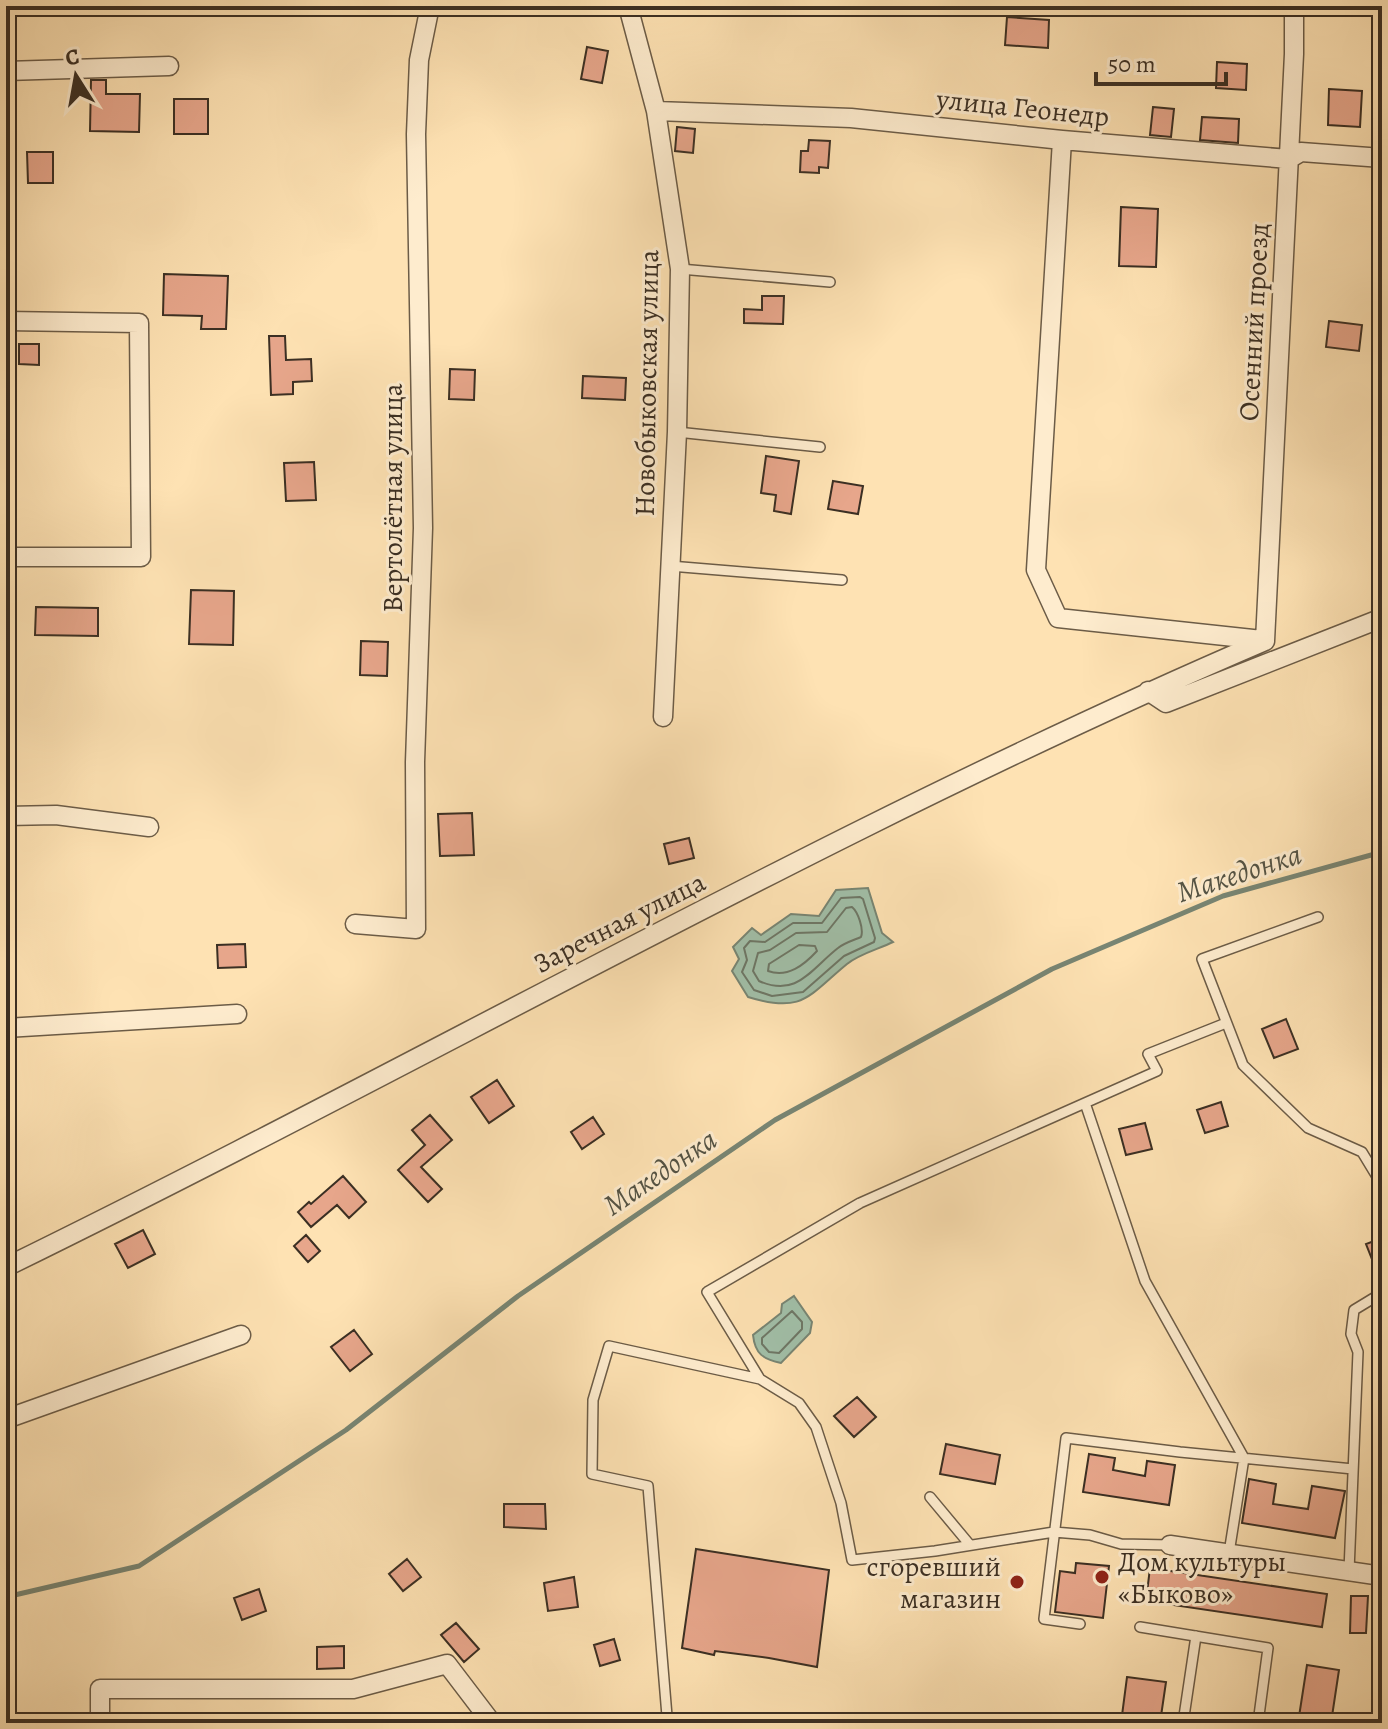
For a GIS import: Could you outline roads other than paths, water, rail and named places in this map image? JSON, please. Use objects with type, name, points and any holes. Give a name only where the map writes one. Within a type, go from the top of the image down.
[{"type":"street","name":"Вертолётная улица","points":[[355,924],[416,929],[415,762],[423,528],[416,134],[419,60],[430,6]]},
{"type":"street","name":"Новобыковская улица","points":[[628,6],[656,111],[680,269],[677,432],[663,717]]},
{"type":"street","name":"Осенний проезд","points":[[1265,641],[1294,6]]},
{"type":"street","points":[[6,71],[169,66]]},
{"type":"street","name":"улица Геонедр","points":[[656,111],[851,118],[1289,159],[1301,152],[1382,158]]},
{"type":"street","points":[[1062,140],[1036,570],[1058,618],[1265,641]]},
{"type":"street","points":[[6,321],[139,323],[141,557],[6,557]]},
{"type":"street","points":[[1148,691],[1166,703],[1382,618]]},
{"type":"street","name":"Заречная улица","points":[[6,1267],[398,1070],[654,933],[1148,691],[1265,641]]},
{"type":"street","points":[[6,816],[56,815],[149,827]]},
{"type":"street","points":[[6,1028],[237,1014]]},
{"type":"street","points":[[6,1419],[241,1335]]},
{"type":"street","points":[[1170,1545],[1382,1576]]},
{"type":"street","points":[[100,1723],[100,1689],[353,1689],[447,1664],[492,1723]]},
{"type":"lane","points":[[680,269],[830,282]]},
{"type":"lane","points":[[677,432],[820,447]]},
{"type":"lane","points":[[670,566],[842,580]]},
{"type":"lane","points":[[1318,917],[1202,959],[1243,1065],[1308,1128],[1362,1152],[1382,1185]]},
{"type":"lane","points":[[760,1379],[707,1292],[860,1203],[1157,1071],[1148,1054],[1226,1023]]},
{"type":"lane","points":[[1085,1103],[1145,1281],[1244,1458],[1229,1553]]},
{"type":"lane","points":[[1349,1571],[1358,1352],[1351,1334],[1354,1310],[1382,1293]]},
{"type":"lane","points":[[667,1716],[648,1486],[592,1474],[593,1400],[609,1346],[760,1379],[799,1403],[816,1427],[841,1503],[852,1560],[1054,1532],[1090,1535],[1121,1544],[1170,1545]]},
{"type":"lane","points":[[1080,1624],[1044,1619],[1066,1438],[1353,1469]]},
{"type":"lane","points":[[930,1497],[970,1545]]},
{"type":"lane","points":[[1140,1627],[1268,1648],[1258,1723]]},
{"type":"lane","points":[[1183,1723],[1196,1636]]},
{"type":"water","points":[[868,888],[882,933],[893,942],[852,960],[804,999],[781,1004],[748,997],[732,971],[739,959],[733,947],[752,928],[761,935],[791,914],[819,916],[836,890]]},
{"type":"water","points":[[794,1296],[812,1322],[810,1333],[781,1363],[769,1360],[761,1355],[753,1335],[781,1313],[782,1304]]},
{"type":"waterway","name":"Македонка","points":[[6,1597],[139,1566],[346,1430],[518,1296],[775,1120],[1052,969],[1223,896],[1382,852]]},
{"type":"place","name":"Дом культуры «Быково»","points":[[1102,1577]]},
{"type":"place","name":"сгоревший магазин","points":[[1017,1582]]}]
